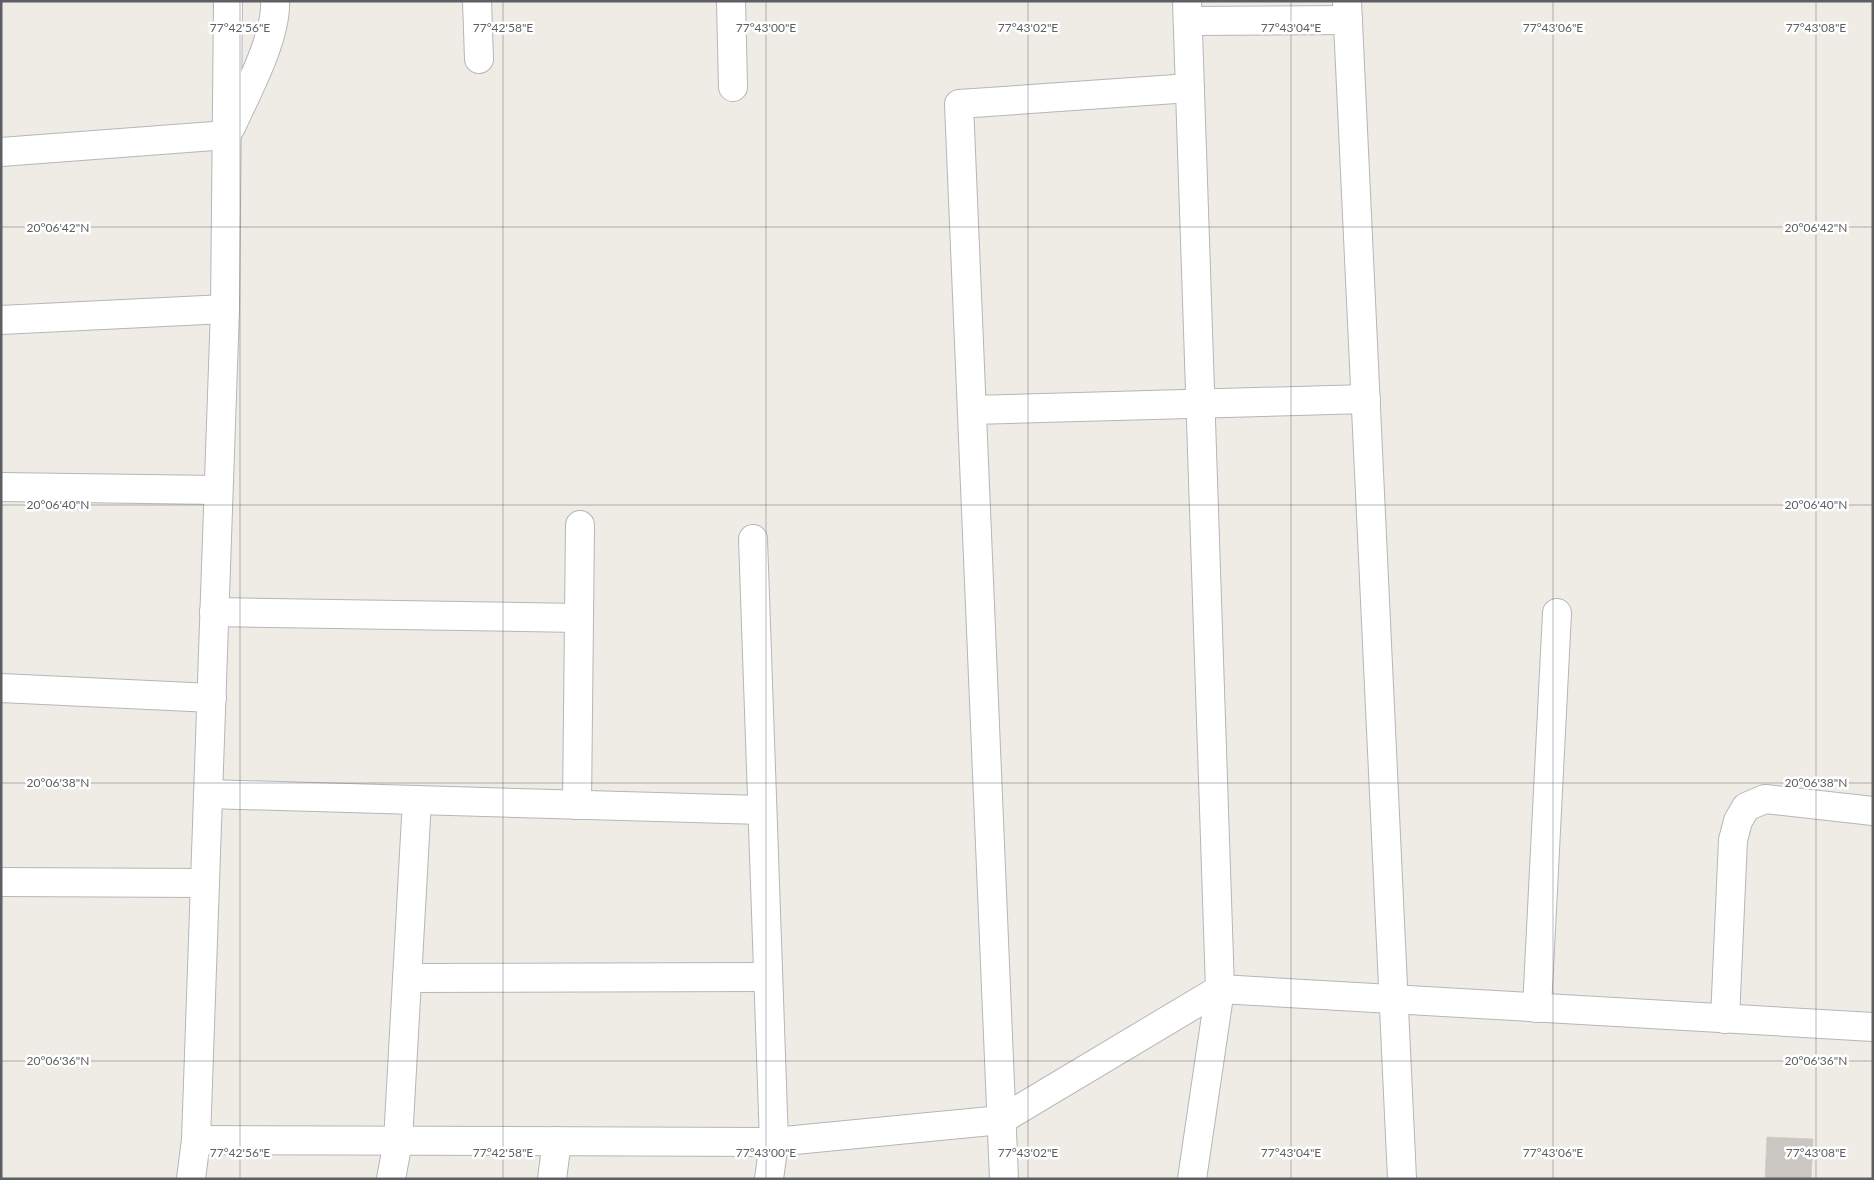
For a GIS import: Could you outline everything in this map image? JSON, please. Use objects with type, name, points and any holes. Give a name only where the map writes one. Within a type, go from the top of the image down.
[{"type":"street","points":[[191,1179],[196,1140],[212,698],[224,309],[228,1]]},
{"type":"street","points":[[227,135],[260,64],[276,14],[275,1]]},
{"type":"street","points":[[477,1],[479,59]]},
{"type":"street","points":[[731,1],[733,87]]},
{"type":"street","points":[[1192,1179],[1220,990],[1187,11],[1348,11],[1402,1179]]},
{"type":"street","points":[[1004,1179],[960,104],[1190,88]]},
{"type":"street","points":[[1,152],[227,135]]},
{"type":"street","points":[[1,320],[224,309]]},
{"type":"street","points":[[972,410],[1366,399]]},
{"type":"street","points":[[1,487],[218,490]]},
{"type":"street","points":[[577,805],[580,525]]},
{"type":"street","points":[[753,539],[774,1142],[769,1179]]},
{"type":"street","points":[[214,612],[579,618]]},
{"type":"street","points":[[1536,1008],[1557,613]]},
{"type":"street","points":[[1,688],[212,698]]},
{"type":"street","points":[[208,794],[762,810]]},
{"type":"street","points":[[1725,1018],[1733,840],[1738,821],[1746,807],[1765,799],[1873,811]]},
{"type":"street","points":[[391,1179],[398,1141],[417,800]]},
{"type":"street","points":[[1,882],[205,883]]},
{"type":"street","points":[[407,978],[768,977]]},
{"type":"street","points":[[196,1140],[774,1142],[1001,1120],[1220,990],[1873,1027]]},
{"type":"street","points":[[552,1179],[557,1141]]},
{"type":"building","points":[[1767,1137],[1813,1139],[1811,1179],[1765,1179]]}]
